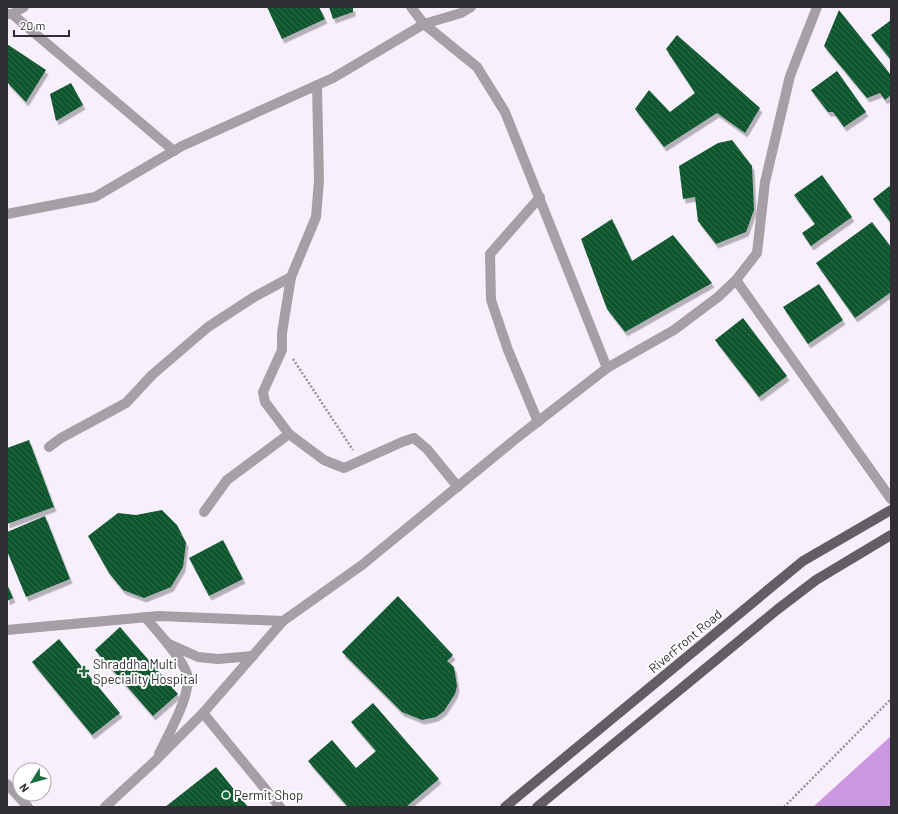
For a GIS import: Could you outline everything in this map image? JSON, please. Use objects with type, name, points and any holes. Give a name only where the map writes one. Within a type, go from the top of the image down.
[{"type":"main road","name":"RiverFront Road","points":[[505,807],[803,561],[891,510]]},
{"type":"main road","points":[[537,807],[778,609],[816,580],[891,536]]},
{"type":"street","points":[[24,7],[10,14],[174,151]]},
{"type":"street","points":[[411,7],[424,24],[477,67],[505,112],[607,368]]},
{"type":"street","points":[[7,214],[95,197],[174,151],[333,78],[424,24],[461,13],[471,7]]},
{"type":"street","points":[[105,807],[155,761],[203,712],[283,621],[362,565],[458,486],[607,368],[674,330],[718,297],[736,280],[757,253],[765,182],[790,76],[817,7]]},
{"type":"street","points":[[317,85],[319,181],[316,217],[291,277],[282,333],[282,350],[263,392],[264,402],[289,434],[324,460],[344,468],[414,438],[427,448],[458,486]]},
{"type":"street","points":[[538,422],[508,350],[491,300],[490,254],[540,197]]},
{"type":"street","points":[[50,447],[61,438],[126,403],[152,375],[208,327],[254,297],[291,277]]},
{"type":"street","points":[[736,280],[891,499]]},
{"type":"street","points":[[204,512],[227,480],[289,434]]},
{"type":"street","points":[[7,630],[159,616],[283,621]]},
{"type":"street","points":[[145,617],[183,666],[186,673],[187,687],[174,722],[155,761]]},
{"type":"street","points":[[165,642],[198,657],[218,659],[253,656]]},
{"type":"street","points":[[203,712],[280,807]]},
{"type":"street","points":[[7,784],[28,807]]},
{"type":"path","points":[[283,344],[360,460]]},
{"type":"path","points":[[784,807],[891,699]]},
{"type":"shaded area","points":[[891,736],[891,807],[813,807]]},
{"type":"building","points":[[267,7],[319,7],[325,19],[282,39]]},
{"type":"building","points":[[329,7],[353,7],[353,12],[333,19]]},
{"type":"building","points":[[839,10],[891,75],[891,95],[885,100],[880,93],[867,98],[824,46]]},
{"type":"building","points":[[891,20],[891,60],[871,35]]},
{"type":"building","points":[[677,35],[760,108],[745,133],[717,113],[664,147],[635,109],[649,90],[670,112],[695,93],[666,49]]},
{"type":"building","points":[[7,44],[46,70],[26,102],[7,82]]},
{"type":"building","points":[[837,71],[866,112],[844,127],[833,112],[828,112],[811,90]]},
{"type":"building","points":[[71,83],[83,105],[56,121],[50,94]]},
{"type":"building","points":[[732,140],[752,166],[754,210],[746,232],[716,244],[698,221],[695,197],[683,199],[679,166],[718,143]]},
{"type":"building","points":[[822,175],[852,217],[811,246],[802,233],[815,224],[794,195]]},
{"type":"building","points":[[891,185],[891,223],[873,199]]},
{"type":"building","points":[[612,219],[632,261],[673,235],[712,283],[625,332],[607,309],[581,239]]},
{"type":"building","points":[[872,222],[891,247],[891,292],[855,318],[816,263]]},
{"type":"building","points":[[819,284],[843,320],[808,344],[783,307]]},
{"type":"building","points":[[743,318],[787,376],[759,397],[715,340]]},
{"type":"building","points":[[29,440],[54,507],[7,524],[7,448]]},
{"type":"building","points":[[162,510],[177,525],[186,543],[183,567],[171,587],[144,598],[123,590],[109,573],[88,536],[118,513],[136,515]]},
{"type":"building","points":[[45,516],[70,579],[26,597],[7,551],[7,532]]},
{"type":"building","points":[[223,540],[243,579],[209,596],[189,558]]},
{"type":"building","points":[[7,584],[13,598],[7,601]]},
{"type":"building","points":[[398,596],[453,655],[447,661],[454,667],[457,686],[455,694],[444,711],[436,717],[422,720],[402,712],[342,652]]},
{"type":"building","points":[[120,627],[178,694],[153,716],[95,650]]},
{"type":"building","points":[[59,639],[120,713],[92,735],[32,662]]},
{"type":"building","points":[[373,703],[439,779],[406,807],[348,807],[308,761],[332,740],[356,768],[376,751],[351,722]]},
{"type":"building","points":[[216,767],[248,807],[165,807]]},
{"type":"place","name":"Shraddha Multi Speciality Hospital","points":[[84,671]]},
{"type":"place","name":"Permit Shop","points":[[226,795]]}]
